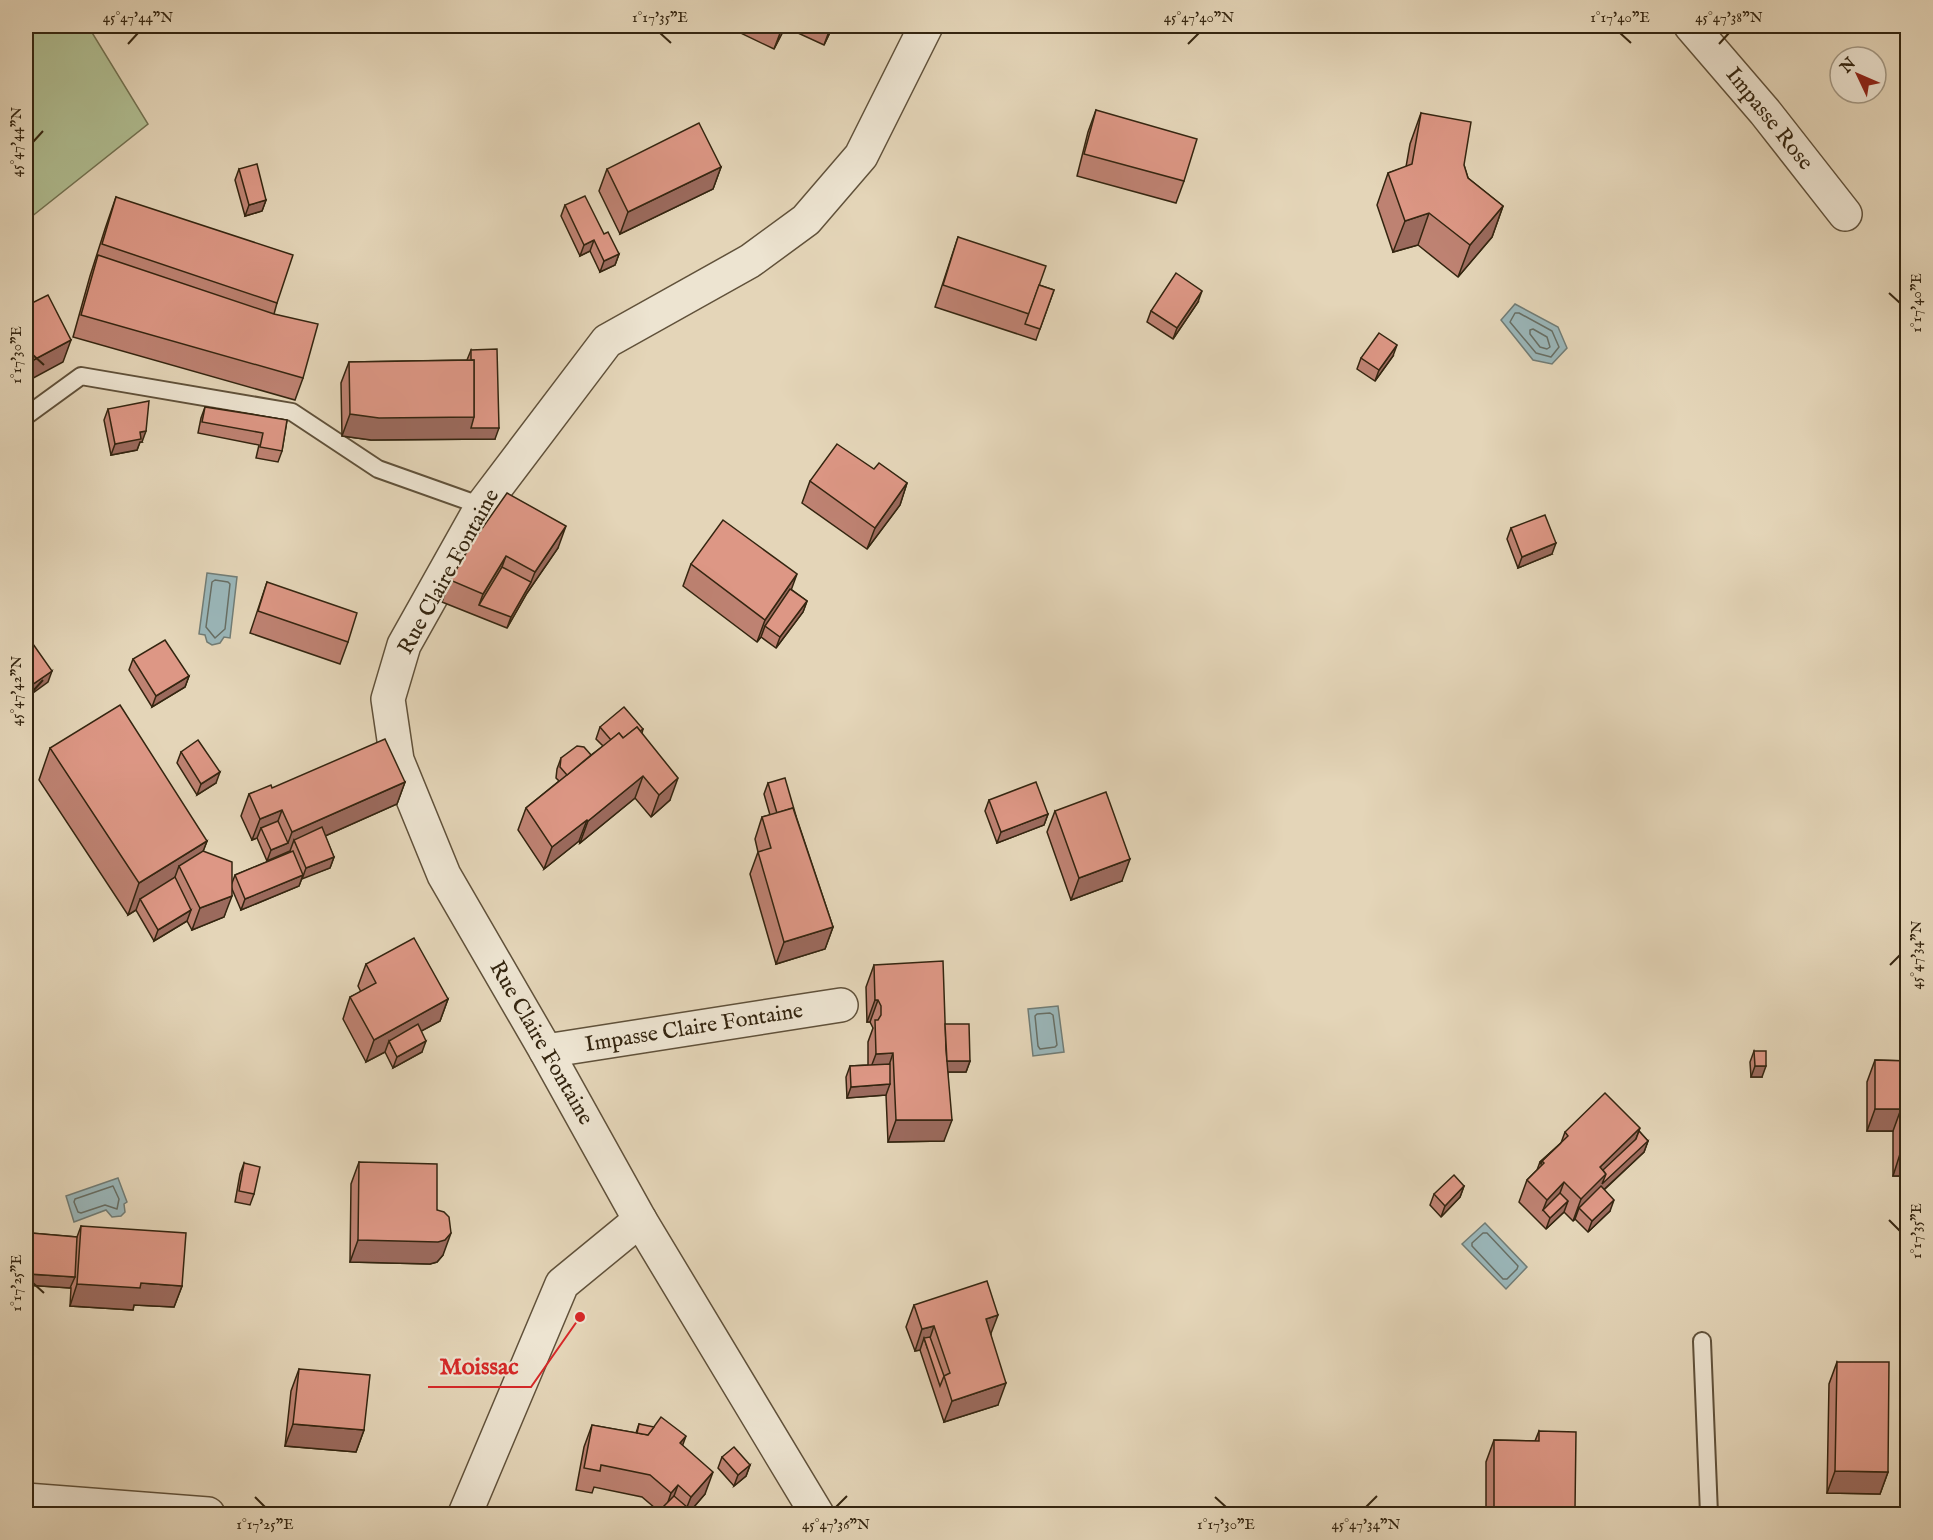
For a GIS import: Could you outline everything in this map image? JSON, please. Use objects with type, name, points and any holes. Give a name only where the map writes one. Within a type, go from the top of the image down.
[{"type":"street","name":"Rue Claire Fontaine","points":[[817,1515],[640,1220],[444,875],[397,760],[388,699],[404,645],[482,506],[607,341],[750,261],[806,220],[861,156],[926,26]]},
{"type":"street","name":"Impasse Rose","points":[[1691,26],[1766,112],[1845,214]]},
{"type":"street","name":"Impasse Claire Fontaine","points":[[546,1051],[841,1005]]},
{"type":"street","points":[[465,1515],[562,1284],[640,1220]]},
{"type":"street","points":[[26,1500],[208,1515]]},
{"type":"lane","points":[[26,416],[81,376],[292,412],[378,469],[482,506]]},
{"type":"lane","points":[[1702,1341],[1709,1515]]},
{"type":"green space","points":[[26,26],[88,26],[148,124],[26,221]]},
{"type":"water","points":[[1515,304],[1558,327],[1567,348],[1552,364],[1533,360],[1501,320]]},
{"type":"water","points":[[207,573],[237,577],[230,638],[224,637],[220,643],[212,645],[207,642],[205,635],[199,634]]},
{"type":"water","points":[[1058,1006],[1064,1052],[1033,1056],[1028,1009]]},
{"type":"water","points":[[118,1178],[127,1202],[124,1204],[125,1212],[121,1216],[112,1217],[106,1210],[74,1222],[66,1196]]},
{"type":"water","points":[[1485,1223],[1527,1267],[1506,1289],[1462,1244]]},
{"type":"building","points":[[1096,110],[1197,139],[1184,181],[1084,154]]},
{"type":"building","points":[[1421,113],[1471,122],[1464,165],[1468,178],[1503,206],[1470,245],[1429,213],[1405,221],[1388,173],[1412,164]]},
{"type":"building","points":[[699,123],[721,167],[628,212],[607,169]]},
{"type":"building","points":[[257,164],[266,200],[249,205],[239,169]]},
{"type":"building","points":[[585,196],[604,234],[608,232],[619,254],[604,261],[594,240],[584,245],[565,205]]},
{"type":"building","points":[[116,197],[293,255],[277,303],[102,244]]},
{"type":"building","points":[[958,237],[1046,266],[1029,314],[943,285]]},
{"type":"building","points":[[98,255],[274,314],[318,324],[303,378],[81,315]]},
{"type":"building","points":[[1176,273],[1202,291],[1177,328],[1151,311]]},
{"type":"building","points":[[1039,285],[1054,290],[1040,329],[1025,324]]},
{"type":"building","points":[[48,295],[71,340],[26,364],[26,306]]},
{"type":"building","points":[[1379,333],[1397,345],[1379,370],[1361,358]]},
{"type":"building","points":[[497,349],[499,428],[471,428],[474,417],[474,360],[471,360],[471,350]]},
{"type":"building","points":[[474,360],[474,417],[379,418],[350,414],[349,362]]},
{"type":"building","points":[[149,401],[146,431],[140,432],[141,439],[115,444],[108,409]]},
{"type":"building","points":[[205,407],[287,420],[282,451],[260,447],[263,433],[202,422]]},
{"type":"building","points":[[837,444],[874,469],[879,463],[907,483],[875,528],[810,481]]},
{"type":"building","points":[[507,493],[566,526],[535,572],[506,556],[483,594],[450,580],[474,540]]},
{"type":"building","points":[[1545,515],[1556,543],[1522,557],[1511,528]]},
{"type":"building","points":[[723,520],[797,574],[765,620],[691,564]]},
{"type":"building","points":[[502,567],[531,582],[511,617],[479,605]]},
{"type":"building","points":[[267,582],[357,613],[348,642],[258,611]]},
{"type":"building","points":[[790,589],[807,601],[780,637],[765,626]]},
{"type":"building","points":[[26,634],[52,671],[26,689]]},
{"type":"building","points":[[165,640],[189,676],[156,696],[133,659]]},
{"type":"building","points":[[120,705],[207,841],[139,883],[50,748]]},
{"type":"building","points":[[624,707],[643,729],[640,731],[637,727],[623,738],[619,733],[611,740],[600,727]]},
{"type":"building","points":[[637,727],[678,778],[659,795],[643,776],[552,847],[526,808],[619,733],[623,738]]},
{"type":"building","points":[[385,739],[405,782],[292,832],[282,810],[260,819],[249,794],[271,785],[272,788]]},
{"type":"building","points":[[198,740],[220,772],[201,784],[181,752]]},
{"type":"building","points":[[577,746],[584,747],[591,755],[567,775],[560,767],[561,758]]},
{"type":"building","points":[[785,778],[796,816],[793,808],[777,813],[768,783]]},
{"type":"building","points":[[1036,782],[1048,814],[1001,832],[989,800]]},
{"type":"building","points":[[1106,792],[1130,859],[1079,878],[1055,811]]},
{"type":"building","points":[[793,808],[833,927],[784,942],[758,852],[771,848],[762,817]]},
{"type":"building","points":[[278,821],[288,843],[271,850],[261,828]]},
{"type":"building","points":[[322,827],[334,857],[306,868],[294,840]]},
{"type":"building","points":[[203,851],[232,862],[232,896],[200,908],[179,866]]},
{"type":"building","points":[[293,851],[303,875],[245,899],[235,875]]},
{"type":"building","points":[[175,877],[191,910],[158,930],[140,899]]},
{"type":"building","points":[[414,938],[448,999],[374,1040],[350,997],[376,983],[366,964]]},
{"type":"building","points":[[943,961],[946,1050],[952,1120],[896,1120],[893,1053],[876,1054],[875,1020],[878,1020],[881,1015],[881,1006],[878,1000],[875,1000],[874,965]]},
{"type":"building","points":[[418,1024],[426,1041],[397,1057],[389,1041]]},
{"type":"building","points":[[945,1024],[969,1024],[970,1061],[947,1061]]},
{"type":"building","points":[[1754,1051],[1766,1051],[1766,1066],[1755,1066]]},
{"type":"building","points":[[1875,1060],[1908,1061],[1908,1154],[1900,1154],[1901,1109],[1875,1109]]},
{"type":"building","points":[[890,1064],[890,1084],[851,1087],[850,1066]]},
{"type":"building","points":[[1605,1093],[1640,1128],[1600,1167],[1606,1174],[1581,1199],[1564,1182],[1547,1200],[1527,1180],[1544,1163],[1542,1161],[1568,1136],[1565,1132]]},
{"type":"building","points":[[1639,1131],[1648,1141],[1602,1184],[1606,1174],[1603,1170],[1636,1139]]},
{"type":"building","points":[[359,1162],[437,1164],[437,1210],[449,1217],[451,1233],[445,1240],[438,1242],[358,1240]]},
{"type":"building","points":[[244,1163],[260,1167],[254,1194],[239,1191]]},
{"type":"building","points":[[1454,1175],[1464,1186],[1445,1206],[1434,1194]]},
{"type":"building","points":[[1601,1186],[1614,1200],[1592,1221],[1579,1208]]},
{"type":"building","points":[[1560,1193],[1568,1201],[1550,1218],[1543,1210]]},
{"type":"building","points":[[81,1226],[186,1233],[182,1286],[141,1283],[140,1288],[77,1284]]},
{"type":"building","points":[[31,1233],[77,1237],[75,1277],[29,1274]]},
{"type":"building","points":[[987,1281],[998,1315],[986,1319],[1006,1383],[952,1401],[944,1376],[950,1373],[934,1326],[922,1329],[914,1305]]},
{"type":"building","points":[[930,1337],[944,1376],[940,1386],[924,1338]]},
{"type":"building","points":[[1837,1362],[1889,1362],[1888,1472],[1835,1471]]},
{"type":"building","points":[[299,1369],[370,1375],[364,1430],[293,1424]]},
{"type":"building","points":[[661,1417],[686,1436],[680,1443],[713,1472],[691,1497],[678,1485],[671,1493],[650,1475],[601,1465],[600,1471],[584,1468],[592,1425],[648,1435]]},
{"type":"building","points":[[639,1424],[654,1427],[648,1435],[637,1433]]},
{"type":"building","points":[[1539,1431],[1576,1432],[1575,1509],[1494,1507],[1494,1440],[1539,1441]]},
{"type":"building","points":[[734,1447],[750,1465],[738,1475],[722,1457]]},
{"type":"building","points":[[674,1496],[687,1507],[681,1515],[673,1515],[664,1506]]},
{"type":"place","name":"Moissac","points":[[580,1317]]}]
